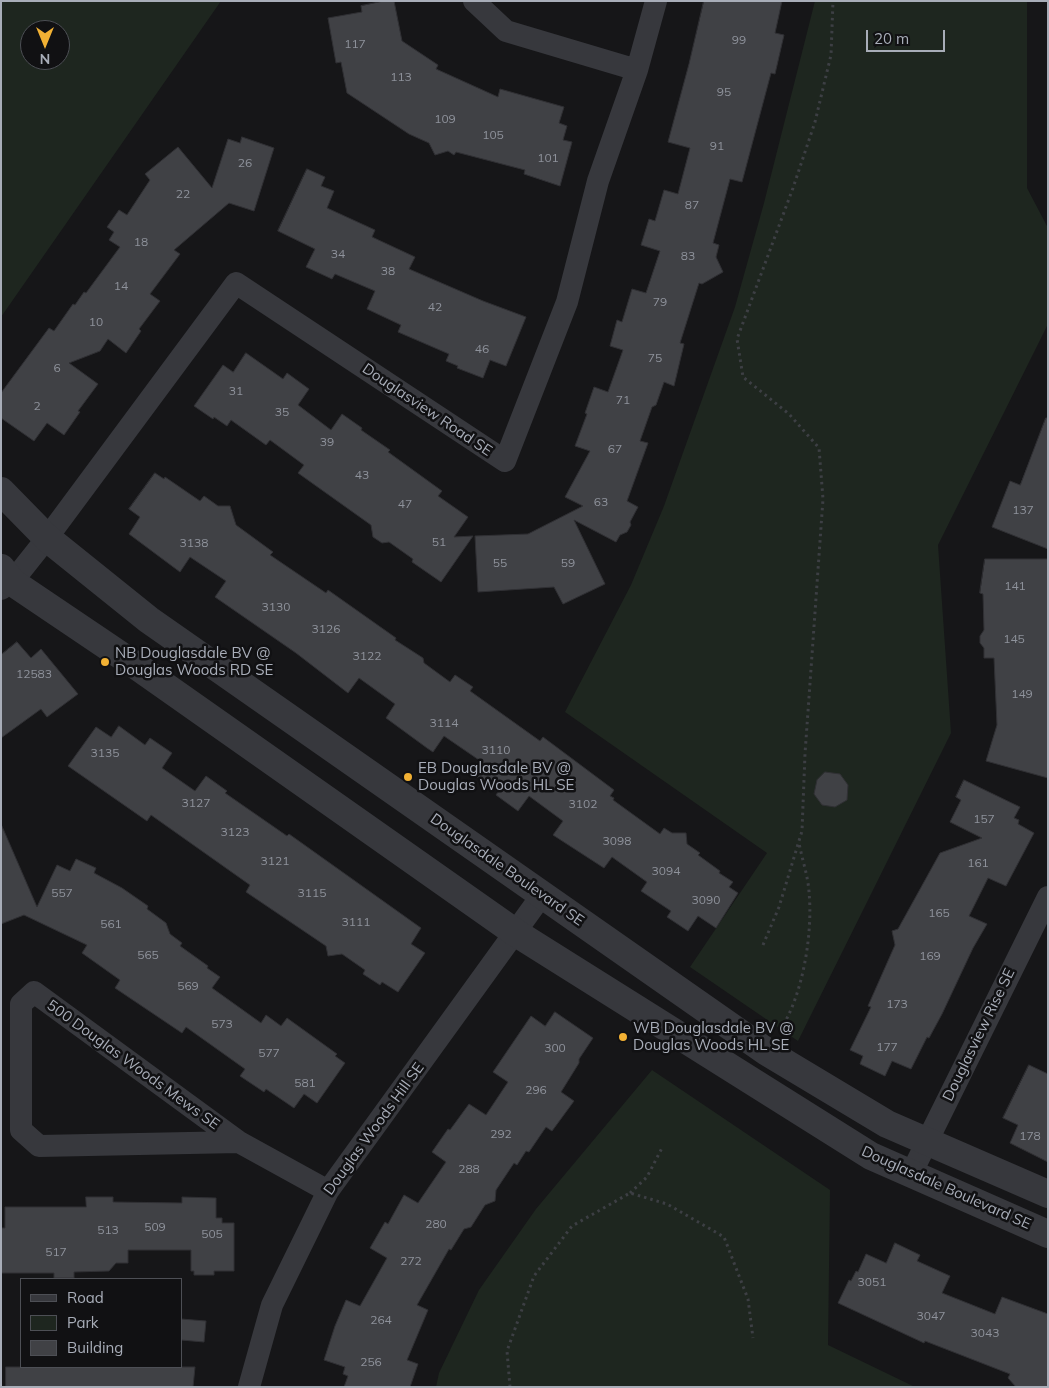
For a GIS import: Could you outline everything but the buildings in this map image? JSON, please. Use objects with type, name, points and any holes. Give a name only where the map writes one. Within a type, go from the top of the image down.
[{"type":"street","points":[[474,1],[506,32],[637,70]]},
{"type":"street","name":"Douglasview Road SE","points":[[47,538],[236,282],[505,461],[567,302],[598,181],[637,70],[656,1]]},
{"type":"street","name":"Douglasdale Boulevard SE","points":[[1,491],[47,538],[148,620],[767,1052],[887,1124],[1048,1194]]},
{"type":"street","points":[[5,580],[47,538]]},
{"type":"street","name":"Douglasdale Boulevard SE","points":[[5,580],[138,667],[516,933],[870,1156],[1048,1234]]},
{"type":"street","name":"Douglas Woods Hill SE","points":[[250,1387],[272,1305],[328,1191],[542,895]]},
{"type":"street","name":"Douglasview Rise SE","points":[[911,1174],[1048,897]]},
{"type":"street","name":"500 Douglas Woods Mews SE","points":[[239,1142],[39,1146],[21,1130],[21,1004],[34,992],[239,1142],[328,1191]]},
{"type":"path","points":[[763,945],[779,907],[802,831],[805,754],[823,498],[819,448],[789,414],[744,377],[737,339],[793,188],[815,122],[831,55],[833,1]]},
{"type":"path","points":[[767,1052],[789,1016],[801,978],[811,924],[809,891],[799,842]]},
{"type":"path","points":[[510,1387],[507,1351],[534,1276],[572,1226],[630,1193],[647,1177],[663,1146]]},
{"type":"path","points":[[630,1193],[667,1204],[724,1237],[748,1299],[753,1338]]},
{"type":"green space","points":[[1,1],[221,1],[1,317]]},
{"type":"green space","points":[[815,1],[1027,1],[1027,188],[1048,228],[1048,324],[938,545],[951,733],[798,1041],[690,967],[767,853],[565,712],[631,585],[664,506],[735,307],[764,203]]},
{"type":"green space","points":[[652,1070],[830,1190],[828,1345],[915,1387],[436,1387],[439,1373],[479,1290],[536,1209]]},
{"type":"place","name":"NB Douglasdale BV @ Douglas Woods RD SE","points":[[105,662]]},
{"type":"place","name":"EB Douglasdale BV @ Douglas Woods HL SE","points":[[408,777]]},
{"type":"place","name":"WB Douglasdale BV @ Douglas Woods HL SE","points":[[623,1037]]}]
